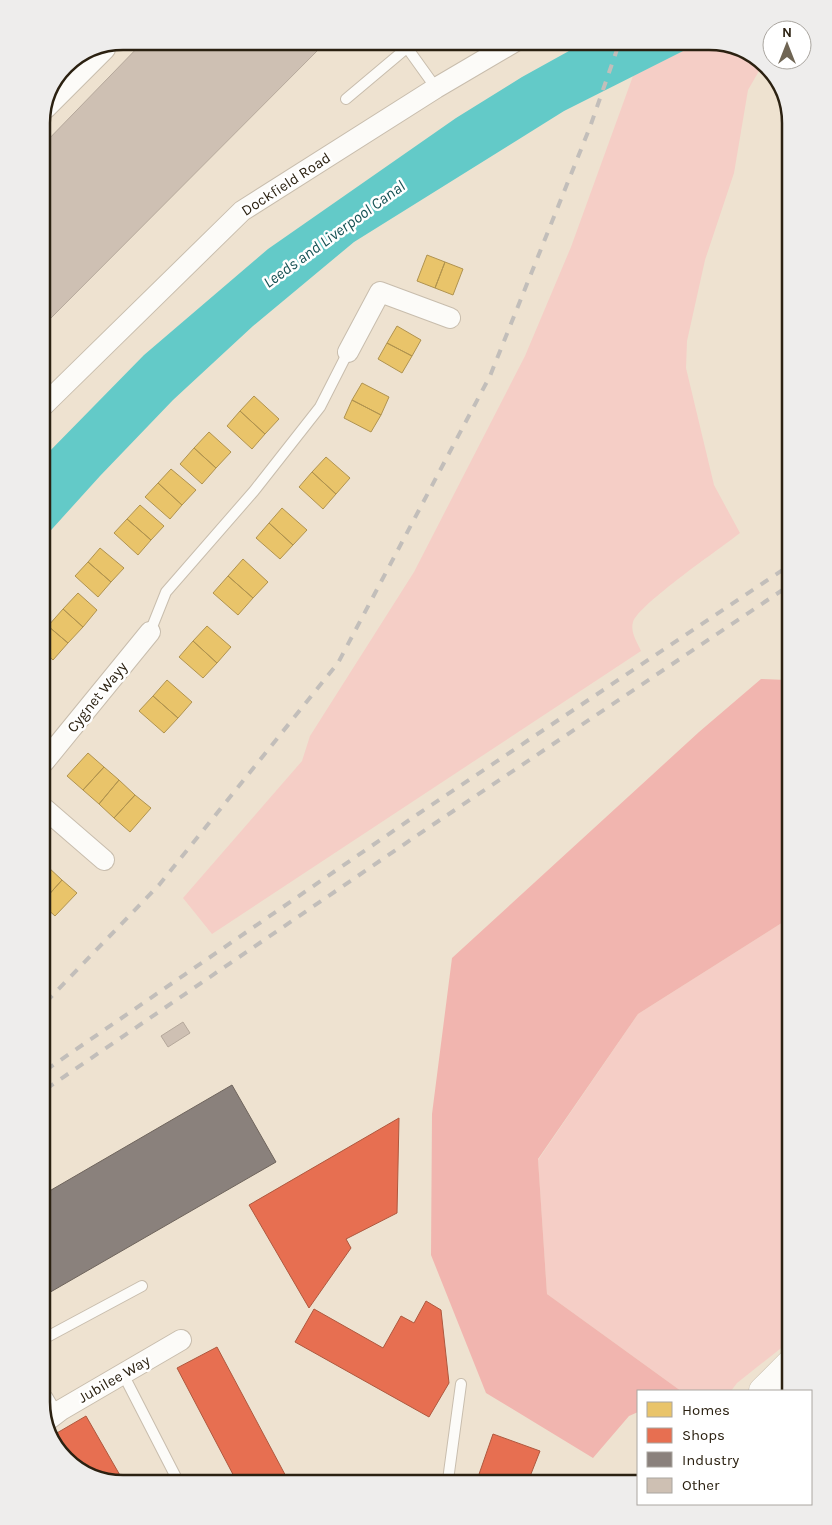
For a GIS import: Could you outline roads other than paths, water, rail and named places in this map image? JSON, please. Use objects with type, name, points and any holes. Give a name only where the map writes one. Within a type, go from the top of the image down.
[{"type":"street","name":"Dockfield Road","points":[[50,399],[242,212],[436,88],[501,50]]},
{"type":"street","points":[[54,100],[100,54]]},
{"type":"street","points":[[348,352],[380,292],[450,318]]},
{"type":"street","name":"Cygnet Wayy","points":[[50,755],[150,632]]},
{"type":"street","points":[[50,813],[104,860]]},
{"type":"street","name":"Jubilee Way","points":[[51,1410],[123,1374],[181,1340]]},
{"type":"street","points":[[765,1390],[782,1372]]},
{"type":"lane","points":[[346,99],[406,50]]},
{"type":"lane","points":[[415,50],[436,88]]},
{"type":"lane","points":[[150,632],[166,592],[254,492],[320,408],[348,352]]},
{"type":"lane","points":[[50,1335],[142,1286]]},
{"type":"lane","points":[[123,1374],[175,1475]]},
{"type":"lane","points":[[449,1475],[461,1384]]},
{"type":"water","name":"Leeds and Liverpool Canal","points":[[571,50],[685,50],[564,111],[354,242],[253,326],[173,400],[50,531],[50,451],[144,355],[268,249],[456,118],[522,77]]},
{"type":"railway","points":[[50,998],[159,885],[338,663],[490,376],[590,127],[617,50]]},
{"type":"railway","points":[[50,1067],[418,814],[782,570]]},
{"type":"railway","points":[[50,1086],[428,828],[782,590]]}]
